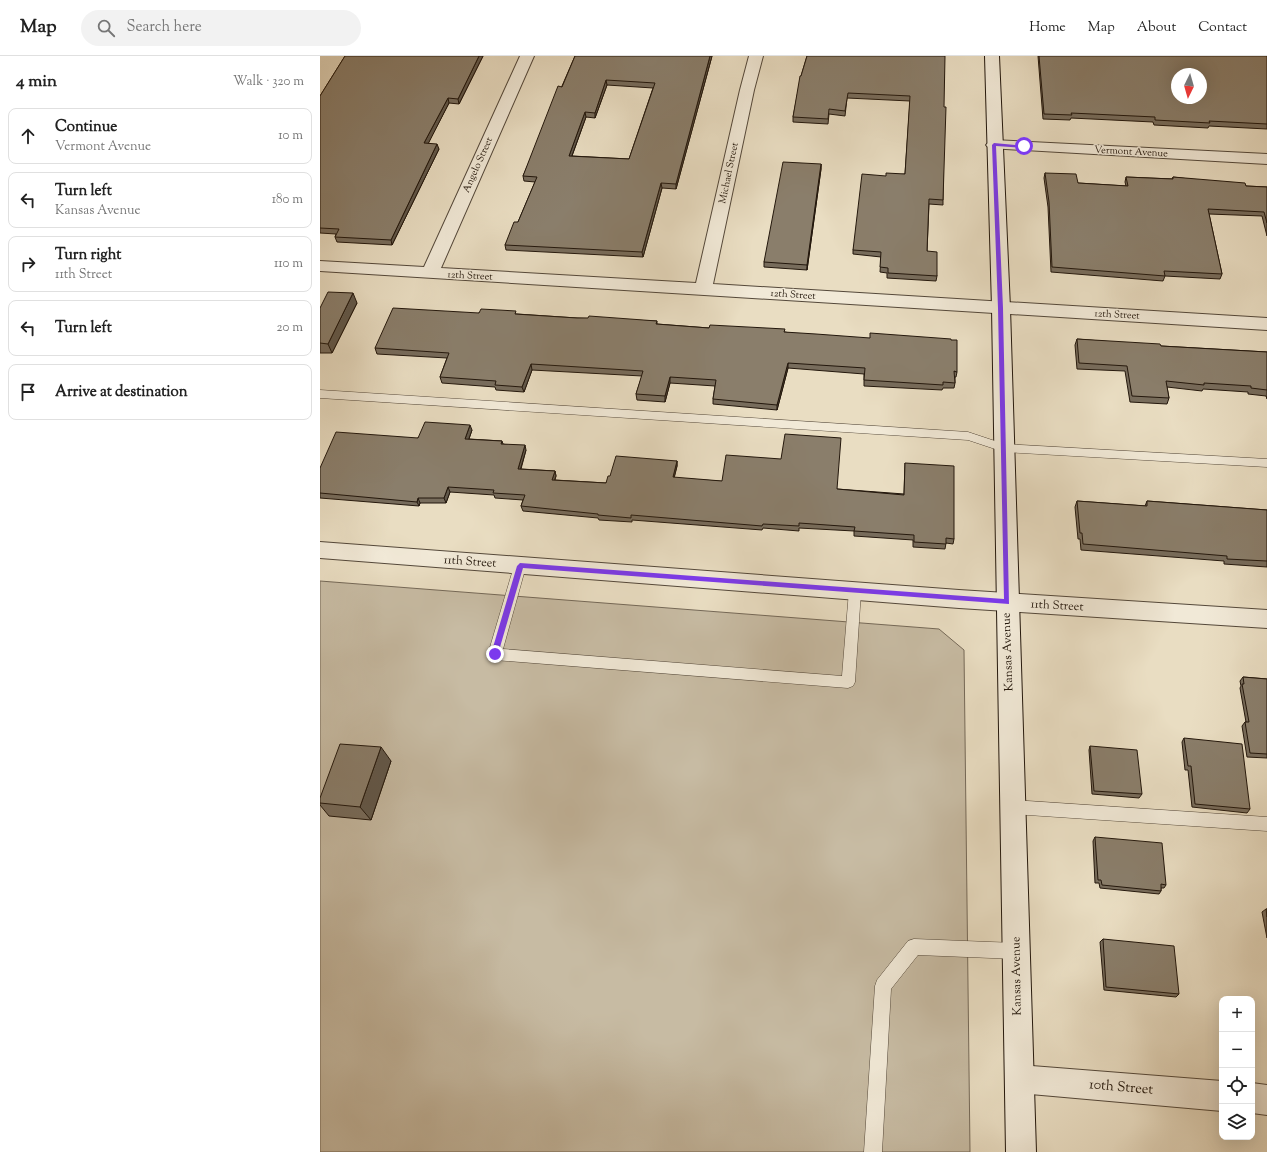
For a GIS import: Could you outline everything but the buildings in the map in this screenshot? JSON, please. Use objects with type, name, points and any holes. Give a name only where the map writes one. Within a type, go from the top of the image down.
[{"type":"street","name":"Angelo Street","points":[[430,273],[527,56]]},
{"type":"street","name":"Michael Street","points":[[703,290],[747,90],[756,56]]},
{"type":"street","name":"Kansas Avenue","points":[[992,56],[1001,308],[1021,1152]]},
{"type":"street","name":"Vermont Avenue","points":[[994,145],[1267,159]]},
{"type":"street","name":"12th Street","points":[[320,266],[1267,324]]},
{"type":"street","name":"11th Street","points":[[320,550],[855,591],[1267,619]]},
{"type":"street","name":"10th Street","points":[[1019,1079],[1219,1096]]},
{"type":"street","points":[[1255,1098],[1267,1100]]},
{"type":"lane","points":[[320,394],[968,436],[1004,448],[1267,463]]},
{"type":"lane","points":[[520,566],[495,654],[848,682],[855,591]]},
{"type":"lane","points":[[1012,807],[1267,824]]},
{"type":"lane","points":[[873,1152],[883,986],[914,947],[1016,951]]},
{"type":"shaded area","points":[[320,581],[939,629],[964,650],[970,1152],[320,1152]]},
{"type":"route","points":[[495,654],[520,566],[1007,602],[1001,308],[994,145],[1024,146]]}]
